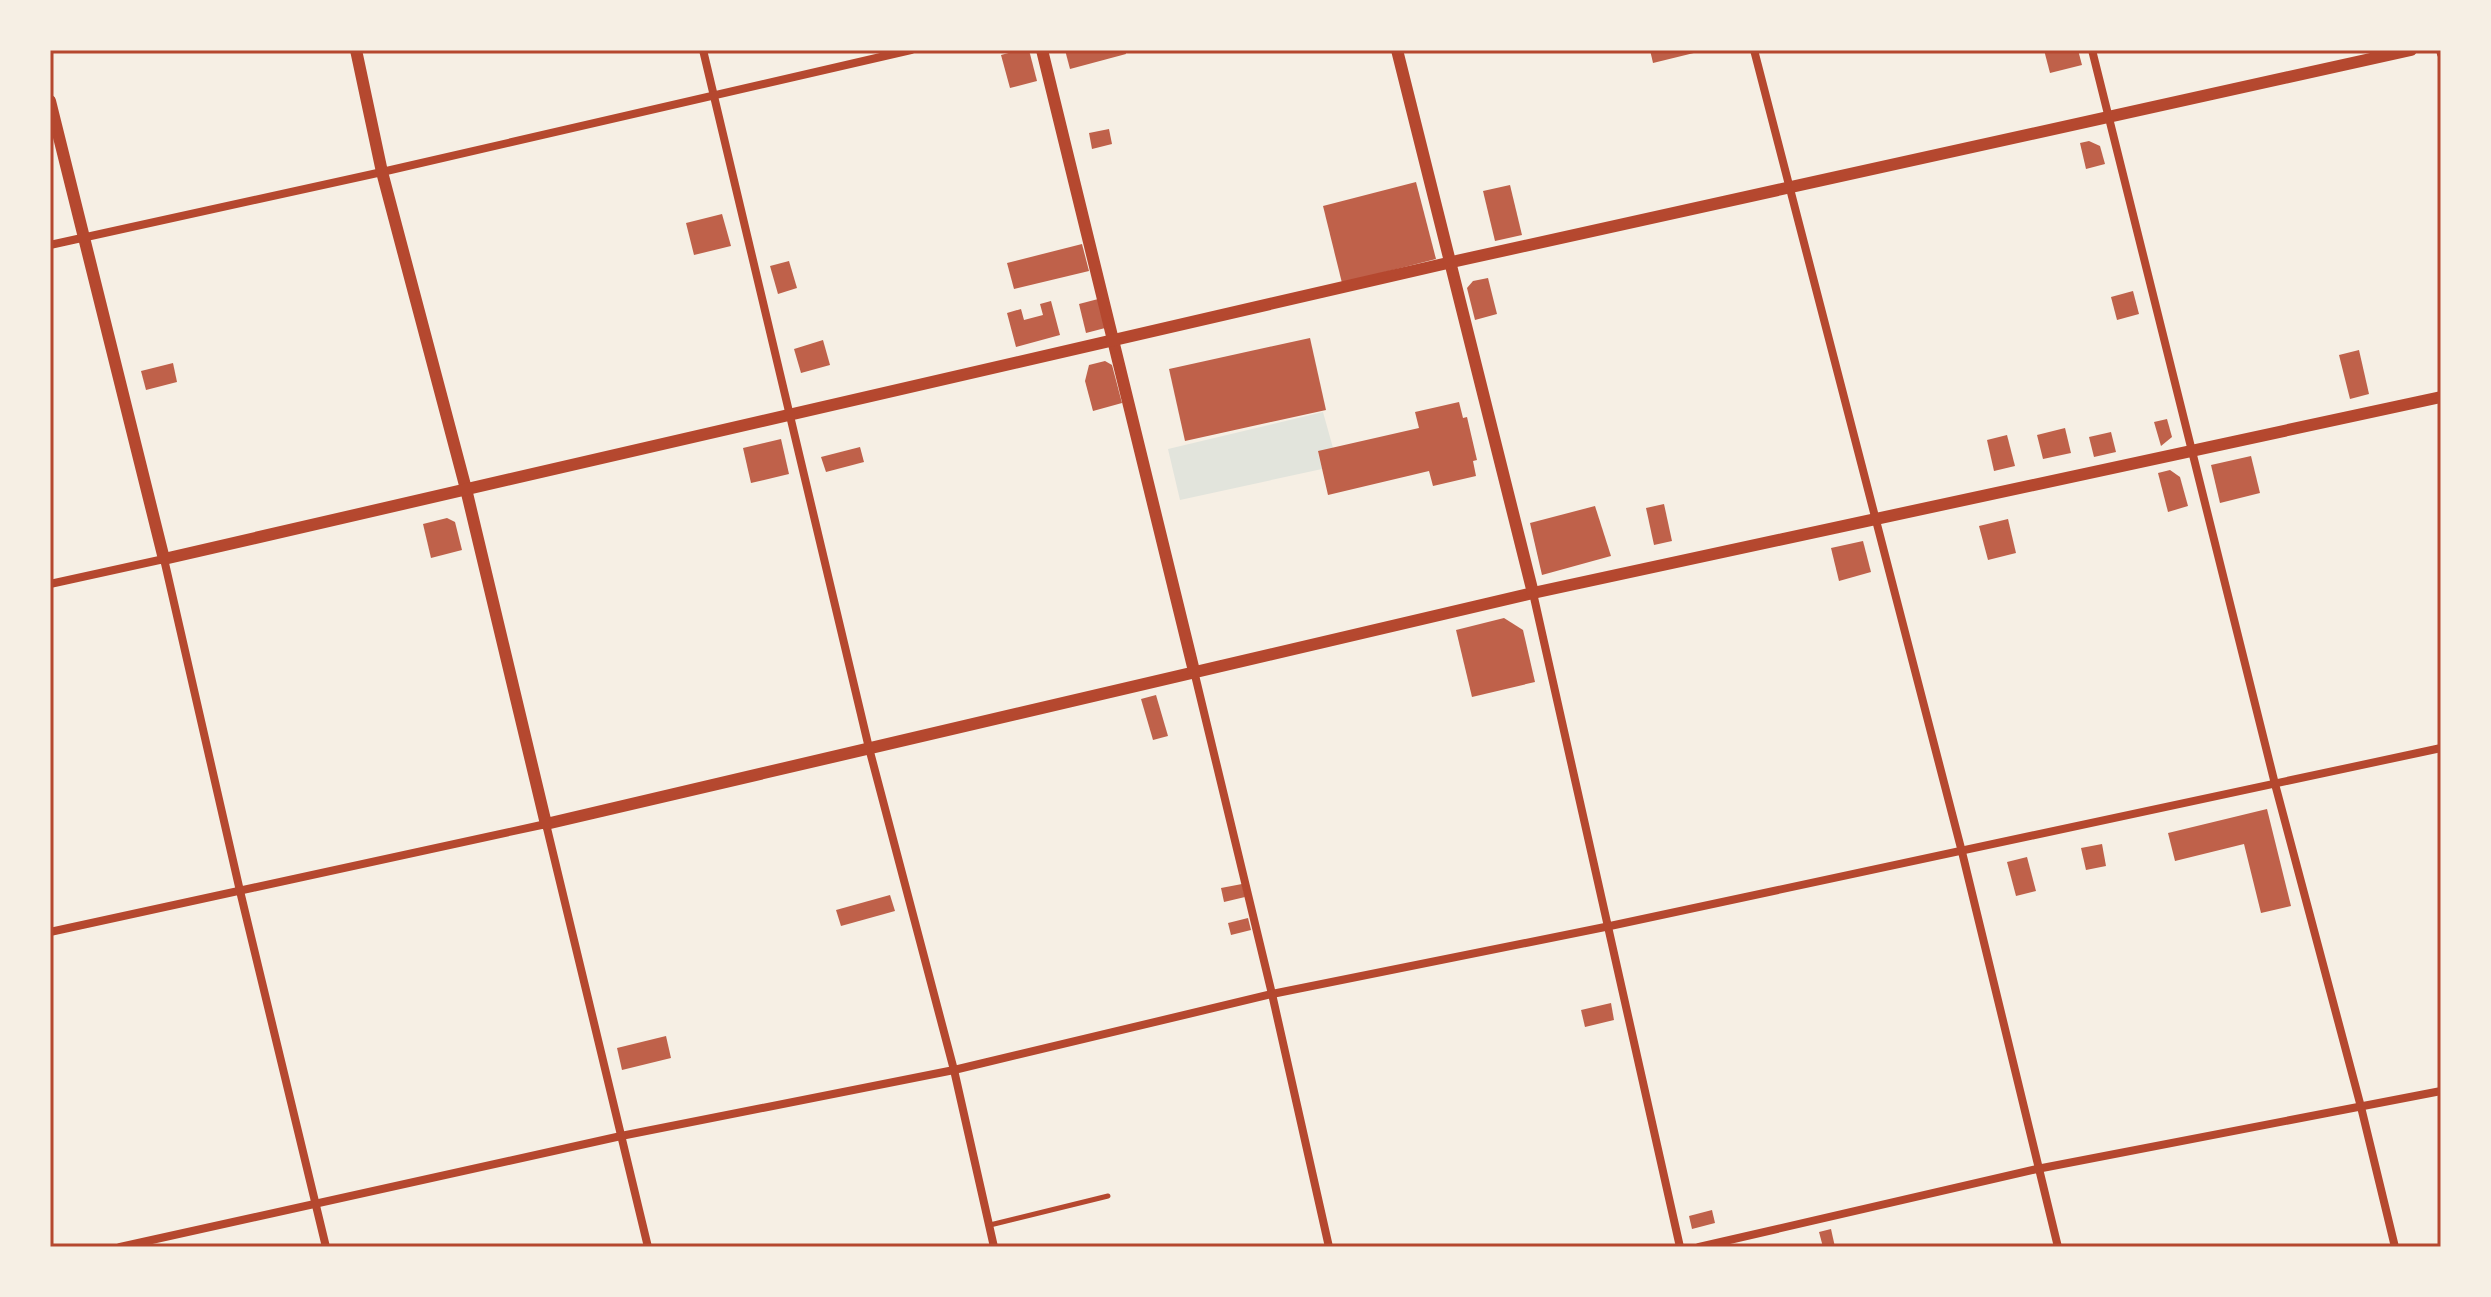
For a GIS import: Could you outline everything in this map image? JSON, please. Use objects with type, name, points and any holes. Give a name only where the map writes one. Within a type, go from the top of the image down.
[{"type":"street","points":[[356,50],[382,172],[466,489],[648,1247]]},
{"type":"street","points":[[703,50],[869,748],[954,1070],[994,1247]]},
{"type":"street","points":[[50,245],[911,50]]},
{"type":"street","points":[[1042,50],[1272,994],[1329,1247]]},
{"type":"street","points":[[1397,50],[1533,593],[1680,1247]]},
{"type":"street","points":[[1754,50],[1962,852],[2058,1247]]},
{"type":"street","points":[[2092,50],[2275,784],[2395,1247]]},
{"type":"street","points":[[50,584],[1114,338],[2411,50]]},
{"type":"street","points":[[50,101],[164,559],[326,1247]]},
{"type":"street","points":[[50,932],[546,824],[1533,593],[2441,397]]},
{"type":"street","points":[[120,1247],[621,1136],[954,1070],[1272,994],[1962,852],[2441,748]]},
{"type":"street","points":[[1699,1247],[2037,1169],[2441,1091]]},
{"type":"lane","points":[[989,1225],[1108,1196]]},
{"type":"shaded area","points":[[1323,412],[1333,448],[1318,452],[1322,469],[1180,500],[1168,449]]},
{"type":"building","points":[[1029,50],[1037,81],[1010,88],[1001,55]]},
{"type":"building","points":[[1065,50],[1125,50],[1126,54],[1070,69]]},
{"type":"building","points":[[1650,50],[1702,50],[1702,51],[1653,63]]},
{"type":"building","points":[[2044,50],[2078,50],[2082,65],[2050,73]]},
{"type":"building","points":[[1109,129],[1112,144],[1092,149],[1089,133]]},
{"type":"building","points":[[2089,141],[2100,146],[2105,164],[2086,169],[2080,143]]},
{"type":"building","points":[[1416,182],[1436,259],[1342,283],[1323,206]]},
{"type":"building","points":[[1510,185],[1522,235],[1495,241],[1483,191]]},
{"type":"building","points":[[722,214],[731,246],[694,255],[686,223]]},
{"type":"building","points":[[1082,244],[1089,271],[1014,289],[1007,263]]},
{"type":"building","points":[[789,261],[797,288],[778,294],[770,266]]},
{"type":"building","points":[[1488,278],[1497,314],[1475,320],[1467,288],[1473,281]]},
{"type":"building","points":[[2133,291],[2139,314],[2117,320],[2111,297]]},
{"type":"building","points":[[1102,298],[1109,327],[1086,333],[1079,304]]},
{"type":"building","points":[[1051,301],[1060,335],[1016,347],[1007,313],[1021,309],[1024,320],[1043,315],[1040,304]]},
{"type":"building","points":[[1310,338],[1326,410],[1185,441],[1169,369]]},
{"type":"building","points":[[823,340],[830,365],[801,373],[794,349]]},
{"type":"building","points":[[2359,350],[2369,394],[2350,399],[2339,355]]},
{"type":"building","points":[[1105,361],[1112,365],[1122,403],[1093,411],[1085,381],[1089,365]]},
{"type":"building","points":[[173,363],[177,382],[146,390],[141,371]]},
{"type":"building","points":[[1459,402],[1463,418],[1467,417],[1477,460],[1473,461],[1476,476],[1433,486],[1429,471],[1328,495],[1318,451],[1419,428],[1415,412]]},
{"type":"building","points":[[2167,419],[2172,437],[2161,446],[2154,422]]},
{"type":"building","points":[[2065,428],[2071,453],[2043,459],[2037,435]]},
{"type":"building","points":[[2111,432],[2116,452],[2094,457],[2089,437]]},
{"type":"building","points":[[2007,435],[2015,466],[1994,471],[1987,440]]},
{"type":"building","points":[[781,439],[789,474],[751,483],[743,448]]},
{"type":"building","points":[[860,447],[864,462],[826,472],[821,457]]},
{"type":"building","points":[[2251,456],[2260,493],[2220,503],[2211,465]]},
{"type":"building","points":[[2170,470],[2180,477],[2188,506],[2168,512],[2158,473]]},
{"type":"building","points":[[1664,504],[1672,541],[1654,545],[1646,508]]},
{"type":"building","points":[[1595,506],[1611,556],[1542,575],[1530,523]]},
{"type":"building","points":[[447,518],[455,522],[462,550],[431,558],[423,524]]},
{"type":"building","points":[[2008,519],[2016,553],[1988,560],[1979,526]]},
{"type":"building","points":[[1863,541],[1871,572],[1839,581],[1831,548]]},
{"type":"building","points":[[1504,618],[1523,630],[1535,682],[1472,697],[1456,630]]},
{"type":"building","points":[[1156,695],[1168,736],[1153,740],[1141,699]]},
{"type":"building","points":[[2267,809],[2291,906],[2261,913],[2244,844],[2175,861],[2168,833]]},
{"type":"building","points":[[2102,844],[2106,866],[2086,870],[2081,848]]},
{"type":"building","points":[[2027,857],[2036,891],[2016,896],[2007,862]]},
{"type":"building","points":[[1242,884],[1245,897],[1224,902],[1221,888]]},
{"type":"building","points":[[890,895],[895,911],[841,926],[836,910]]},
{"type":"building","points":[[1248,918],[1251,930],[1231,935],[1228,923]]},
{"type":"building","points":[[1611,1003],[1614,1020],[1585,1027],[1581,1010]]},
{"type":"building","points":[[666,1036],[671,1058],[622,1070],[617,1048]]},
{"type":"building","points":[[1712,1210],[1715,1223],[1692,1229],[1689,1216]]},
{"type":"building","points":[[1831,1229],[1835,1247],[1823,1247],[1819,1232]]}]
